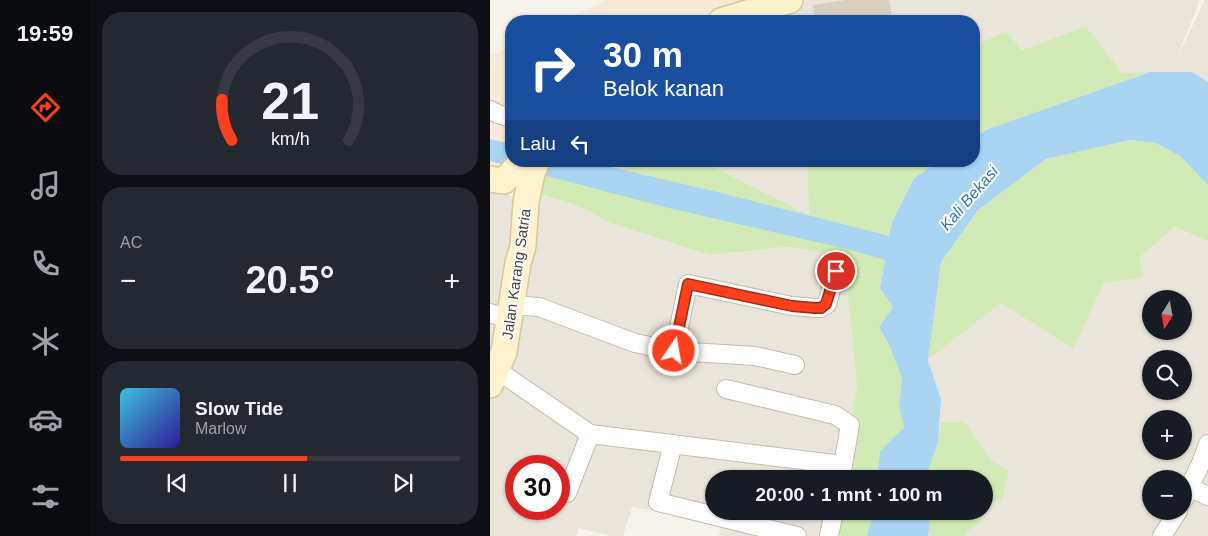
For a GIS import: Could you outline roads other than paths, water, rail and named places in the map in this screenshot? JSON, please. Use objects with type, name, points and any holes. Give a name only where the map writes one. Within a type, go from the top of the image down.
[{"type":"street","points":[[741,15],[790,0]]},
{"type":"street","points":[[490,110],[505,116]]},
{"type":"street","points":[[490,179],[504,181],[517,167]]},
{"type":"street","name":"Jalan Karang Satria","points":[[494,378],[504,352],[504,312],[523,246],[526,202],[534,167]]},
{"type":"street","points":[[490,188],[526,202]]},
{"type":"street","points":[[674,351],[688,284],[792,306],[821,308],[826,304],[836,271]]},
{"type":"street","points":[[504,312],[539,307],[635,343],[674,351],[755,356],[795,365]]},
{"type":"street","points":[[494,378],[590,434],[673,444],[829,470]]},
{"type":"street","points":[[726,389],[835,416],[850,425],[841,470]]},
{"type":"street","points":[[570,485],[590,434]]},
{"type":"street","points":[[673,444],[658,502],[797,536]]},
{"type":"street","points":[[1192,481],[1208,444]]},
{"type":"street","points":[[1192,494],[1208,496]]},
{"type":"street","points":[[829,536],[832,520]]},
{"type":"street","points":[[1162,536],[1172,520]]},
{"type":"water","name":"Kali Bekasi","points":[[1150,72],[1192,72],[1208,82],[1208,185],[1180,156],[1156,143],[1130,140],[1046,159],[978,210],[941,262],[928,360],[941,400],[938,443],[928,470],[878,470],[880,451],[904,427],[899,406],[902,378],[888,343],[879,327],[893,307],[880,288],[885,260],[847,249],[669,208],[513,167],[611,167],[889,236],[892,222],[914,178],[930,167],[980,167],[980,134],[988,129]]},
{"type":"water","points":[[490,139],[505,143],[505,165],[490,161]]},
{"type":"water","points":[[871,520],[929,520],[930,523],[928,536],[867,536]]}]
